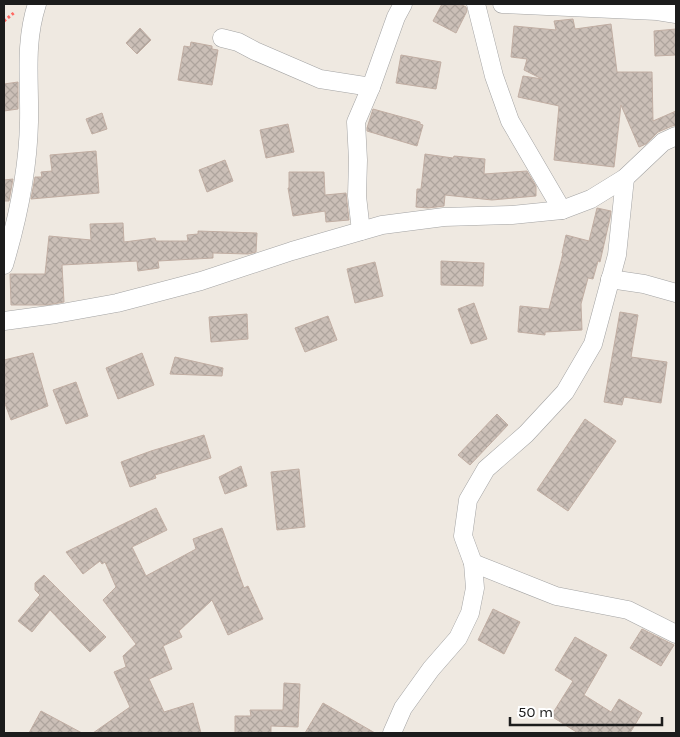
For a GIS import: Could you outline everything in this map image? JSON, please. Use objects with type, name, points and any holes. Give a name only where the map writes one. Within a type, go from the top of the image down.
[{"type":"street","points":[[4,265],[20,207],[26,166],[29,122],[28,46],[37,4]]},
{"type":"street","points":[[361,231],[356,122],[371,88],[396,17],[403,4]]},
{"type":"street","points":[[476,4],[494,76],[510,121],[562,210]]},
{"type":"street","points":[[502,4],[657,11],[676,14]]},
{"type":"street","points":[[222,38],[238,42],[320,79],[371,88]]},
{"type":"street","points":[[4,321],[117,304],[201,281],[292,251],[382,225],[444,216],[512,215],[562,210],[591,199],[625,178],[663,142],[676,136]]},
{"type":"street","points":[[392,733],[404,708],[431,669],[458,638],[470,613],[475,588],[473,563],[463,536],[468,500],[486,468],[526,434],[565,392],[592,344],[617,255],[625,178]]},
{"type":"street","points":[[610,279],[644,284],[676,293]]},
{"type":"street","points":[[473,563],[556,596],[628,610],[676,634]]},
{"type":"building","points":[[442,4],[460,4],[466,7],[467,11],[456,33],[433,21]]},
{"type":"building","points":[[573,19],[575,29],[611,24],[617,72],[652,72],[653,121],[676,111],[676,125],[658,132],[646,144],[639,147],[621,105],[614,167],[554,160],[559,106],[518,97],[523,76],[542,79],[524,70],[527,59],[511,57],[514,26],[556,30],[554,21]]},
{"type":"building","points":[[140,28],[151,40],[137,54],[126,43]]},
{"type":"building","points":[[676,29],[676,55],[655,56],[654,31]]},
{"type":"building","points":[[191,42],[212,46],[212,49],[218,50],[212,85],[178,80],[184,46],[190,47]]},
{"type":"building","points":[[401,55],[441,62],[436,89],[396,83]]},
{"type":"building","points":[[18,82],[18,109],[4,111],[4,84]]},
{"type":"building","points":[[373,109],[420,122],[423,125],[417,146],[367,131]]},
{"type":"building","points":[[102,113],[107,129],[92,134],[86,119]]},
{"type":"building","points":[[288,124],[294,152],[266,158],[260,130]]},
{"type":"building","points":[[96,151],[99,193],[31,199],[35,177],[42,177],[41,172],[52,171],[50,155]]},
{"type":"building","points":[[425,154],[453,158],[454,156],[485,159],[484,174],[527,171],[536,186],[536,196],[492,200],[445,195],[444,206],[416,207],[417,189],[421,189]]},
{"type":"building","points":[[225,160],[233,181],[207,192],[199,170]]},
{"type":"building","points":[[289,172],[324,172],[325,195],[346,193],[349,220],[326,222],[325,211],[293,216],[288,188]]},
{"type":"building","points":[[13,179],[9,201],[4,201],[4,180]]},
{"type":"building","points":[[597,208],[611,211],[600,262],[598,261],[593,279],[588,278],[581,304],[582,330],[545,332],[545,335],[518,332],[520,306],[549,309],[566,235],[589,241]]},
{"type":"building","points":[[123,223],[124,242],[155,238],[156,241],[188,241],[187,235],[198,234],[198,231],[257,233],[256,252],[248,254],[213,253],[213,258],[158,261],[159,268],[138,271],[137,261],[62,265],[64,302],[47,305],[11,305],[10,274],[45,274],[49,236],[91,240],[90,224]]},
{"type":"building","points":[[441,261],[484,263],[483,286],[441,285]]},
{"type":"building","points":[[375,262],[383,296],[355,303],[347,269]]},
{"type":"building","points":[[474,303],[487,339],[471,344],[458,309]]},
{"type":"building","points":[[620,312],[638,315],[631,357],[667,362],[661,403],[624,397],[622,405],[604,402]]},
{"type":"building","points":[[247,314],[248,339],[211,342],[209,317]]},
{"type":"building","points":[[328,316],[337,340],[305,352],[295,328]]},
{"type":"building","points":[[33,353],[48,406],[11,420],[4,401],[4,360]]},
{"type":"building","points":[[142,353],[154,385],[118,399],[106,368]]},
{"type":"building","points":[[175,357],[223,368],[222,376],[170,374]]},
{"type":"building","points":[[76,382],[88,416],[66,424],[53,390]]},
{"type":"building","points":[[497,414],[508,425],[470,465],[458,455]]},
{"type":"building","points":[[585,419],[616,441],[568,511],[537,490]]},
{"type":"building","points":[[204,435],[211,458],[155,475],[156,478],[130,487],[121,462]]},
{"type":"building","points":[[241,466],[247,486],[225,494],[219,477]]},
{"type":"building","points":[[299,469],[305,527],[277,530],[271,472]]},
{"type":"building","points":[[156,508],[167,530],[132,547],[146,576],[196,549],[193,539],[222,528],[244,588],[248,586],[263,619],[228,635],[212,600],[179,631],[182,637],[163,646],[172,669],[149,679],[164,712],[193,703],[201,733],[93,733],[130,707],[114,672],[126,667],[123,656],[136,644],[103,600],[116,587],[105,562],[102,564],[100,561],[83,574],[66,552]]},
{"type":"building","points":[[44,575],[106,637],[90,652],[50,610],[32,632],[18,621],[40,595],[35,590],[35,583]]},
{"type":"building","points":[[493,609],[520,622],[504,654],[478,640]]},
{"type":"building","points":[[642,629],[674,645],[661,666],[630,648]]},
{"type":"building","points":[[575,637],[607,655],[584,695],[611,712],[619,699],[642,713],[630,733],[578,733],[551,716],[573,681],[555,670]]},
{"type":"building","points":[[284,683],[300,684],[298,727],[271,726],[271,733],[235,733],[235,716],[251,716],[250,710],[283,710]]},
{"type":"building","points":[[323,703],[375,733],[305,733]]},
{"type":"building","points":[[41,711],[82,733],[29,733]]}]
